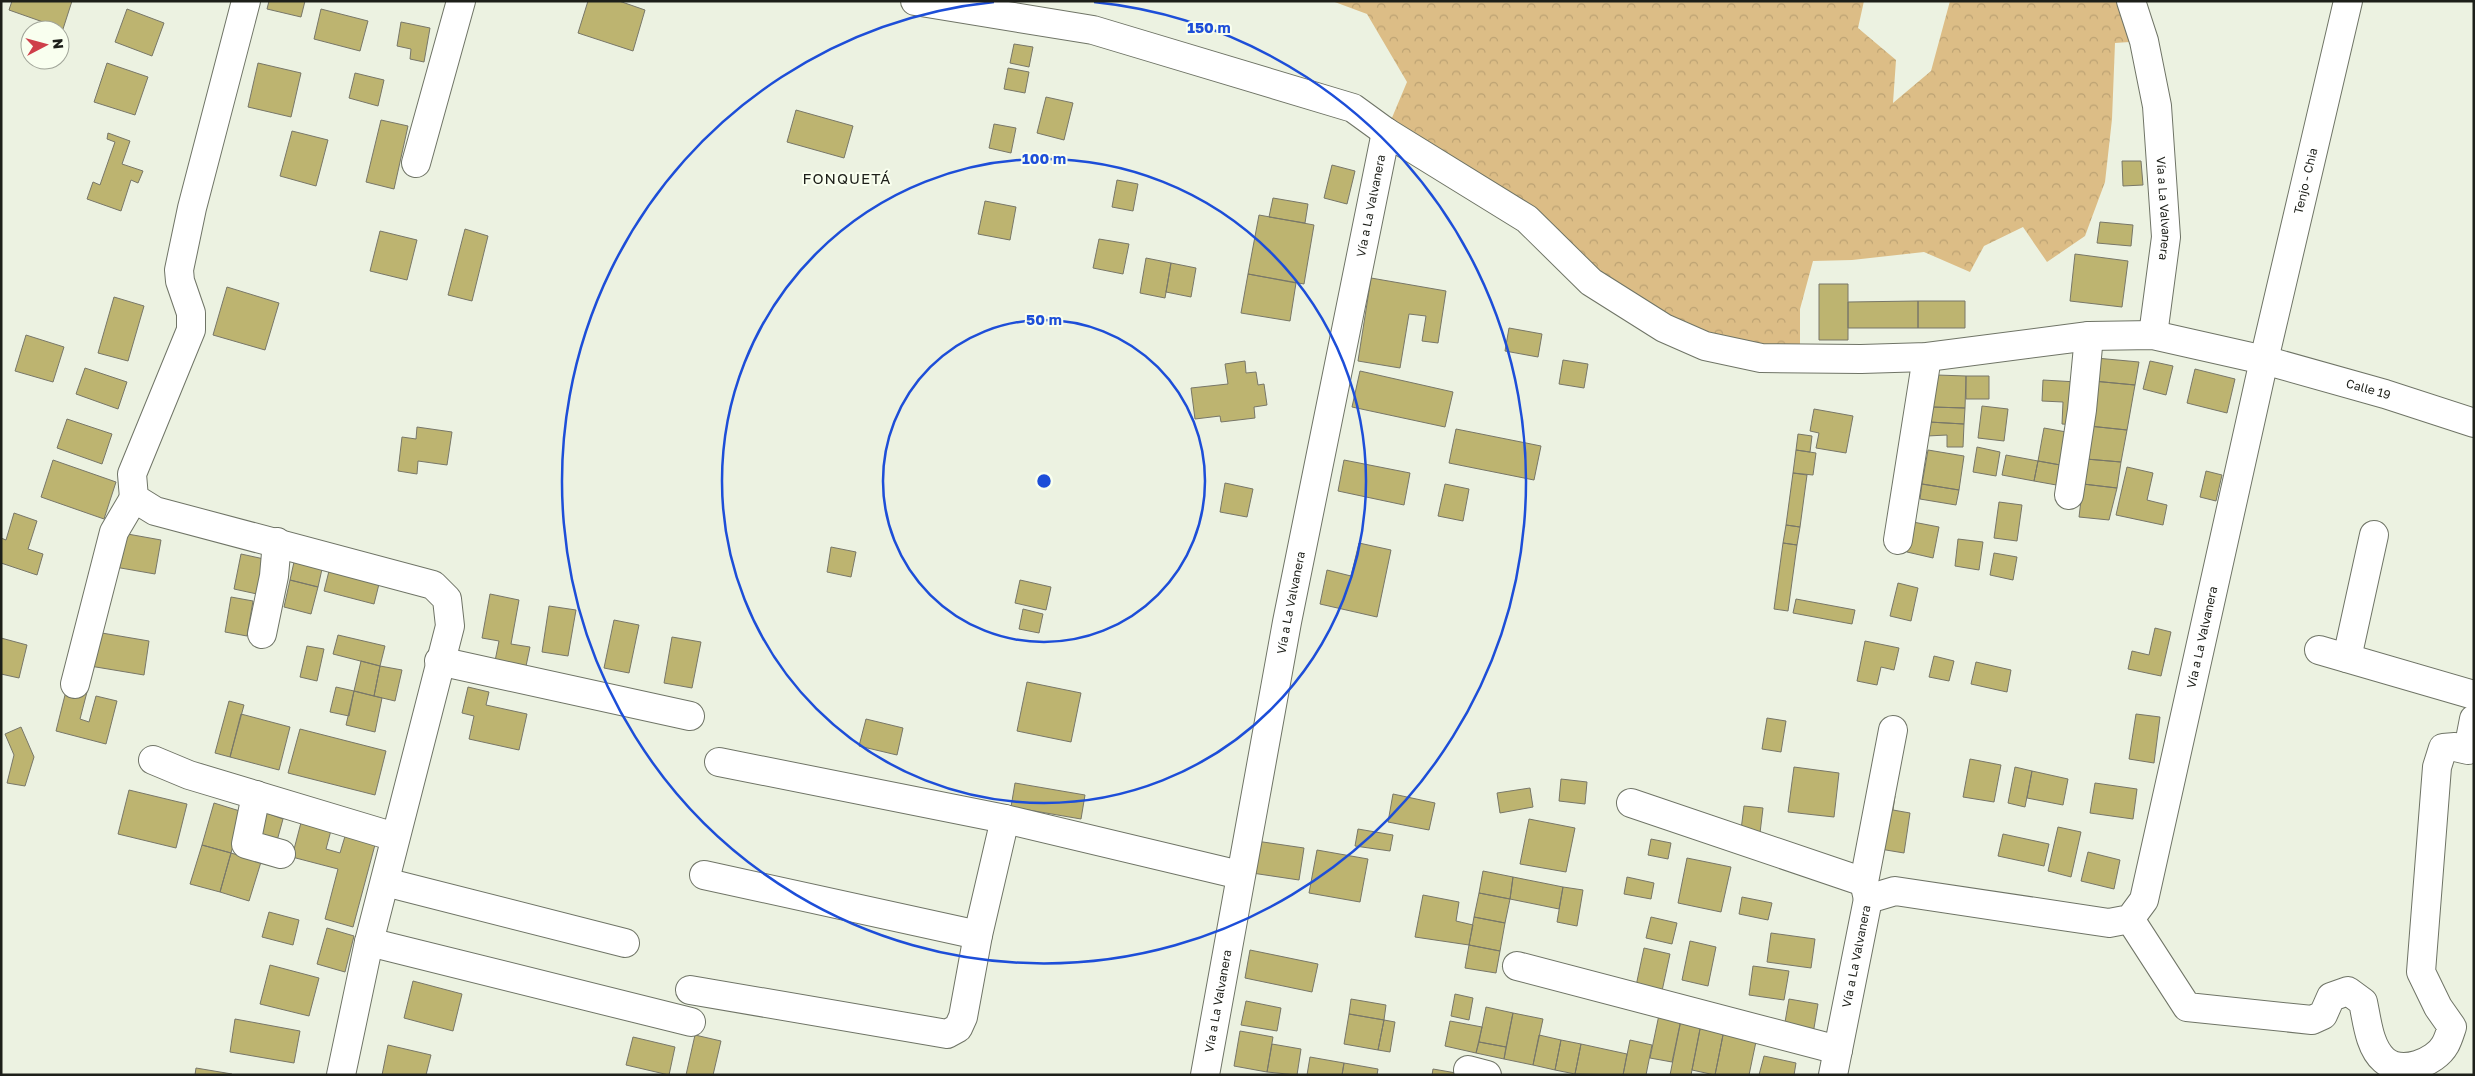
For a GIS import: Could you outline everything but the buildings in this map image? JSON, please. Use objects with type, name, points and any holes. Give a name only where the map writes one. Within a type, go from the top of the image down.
[{"type":"street","points":[[75,684],[114,532],[134,498],[132,474],[191,330],[191,313],[180,281],[179,270],[192,208],[246,1]]},
{"type":"street","points":[[416,163],[461,1]]},
{"type":"street","points":[[915,1],[1093,30],[1353,108],[1386,132],[1527,219],[1591,282],[1664,328],[1704,346],[1761,358],[1852,359],[1927,357],[2089,336],[2153,335],[2264,360]]},
{"type":"street","name":"Vía a La Valvanera","points":[[2131,1],[2144,41],[2157,106],[2166,237],[2153,335]]},
{"type":"street","name":"Tenjo - Chia","points":[[2264,360],[2348,1]]},
{"type":"street","name":"Vía a La Valvanera","points":[[1205,1075],[1287,622],[1386,132]]},
{"type":"street","points":[[2069,495],[2082,410],[2089,336]]},
{"type":"street","points":[[1898,540],[1927,357]]},
{"type":"street","name":"Vía a La Valvanera","points":[[1836,1062],[1866,891],[1895,891],[2109,922],[2130,919],[2144,900],[2264,360]]},
{"type":"street","name":"Calle 19","points":[[2264,360],[2385,394],[2474,423]]},
{"type":"street","points":[[134,498],[155,511],[433,585],[447,599],[450,626],[439,661],[369,942],[341,1075]]},
{"type":"street","points":[[2347,658],[2374,535]]},
{"type":"street","points":[[262,634],[274,576],[277,542]]},
{"type":"street","points":[[2319,650],[2474,695]]},
{"type":"street","points":[[439,661],[690,716]]},
{"type":"street","points":[[2130,919],[2187,1007],[2312,1020],[2323,1014],[2331,998],[2348,991],[2363,1002],[2372,1040],[2384,1061],[2406,1068],[2431,1061],[2445,1046],[2452,1027],[2438,1007],[2421,972],[2437,767],[2443,748],[2455,747],[2468,750],[2474,719]]},
{"type":"street","points":[[1631,803],[1866,891],[1893,730]]},
{"type":"street","points":[[153,760],[189,775],[395,837]]},
{"type":"street","points":[[720,762],[1006,819],[1240,875]]},
{"type":"street","points":[[256,795],[246,844],[281,854]]},
{"type":"street","points":[[690,990],[947,1034],[958,1028],[963,1017],[978,935],[1006,819]]},
{"type":"street","points":[[704,875],[978,935]]},
{"type":"street","points":[[385,882],[626,942]]},
{"type":"street","points":[[369,942],[691,1022]]},
{"type":"street","points":[[1517,966],[1836,1062]]},
{"type":"green space","points":[[1332,1],[1864,1],[1858,28],[1896,60],[1893,103],[1931,71],[1950,1],[2131,1],[2144,41],[2115,43],[2112,119],[2105,182],[2085,236],[2047,262],[2023,227],[1984,246],[1970,272],[1924,252],[1852,260],[1813,261],[1800,309],[1800,360],[1705,346],[1386,132],[1407,82],[1367,14]]},
{"type":"district","name":"FONQUETÁ","points":[[847,179]]}]
